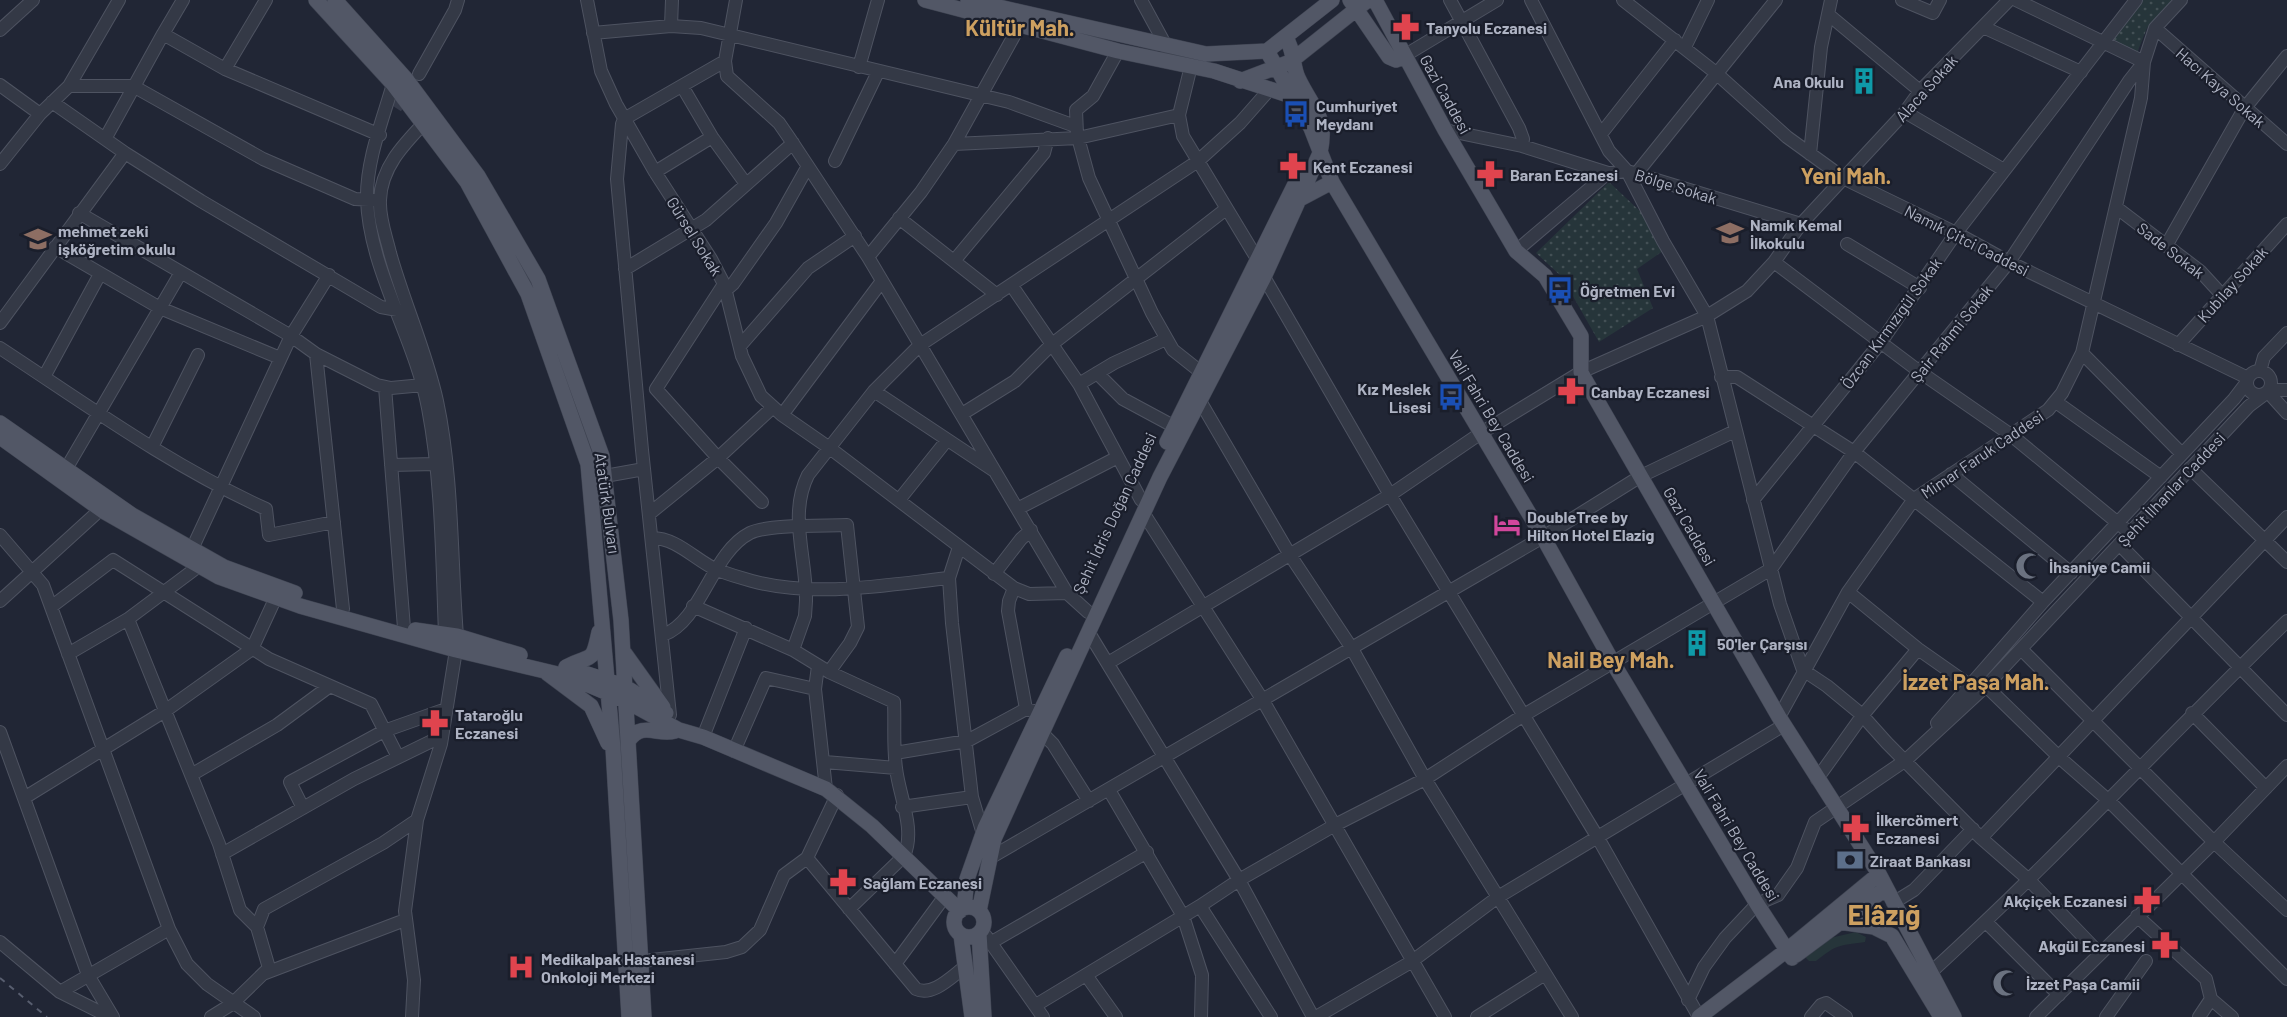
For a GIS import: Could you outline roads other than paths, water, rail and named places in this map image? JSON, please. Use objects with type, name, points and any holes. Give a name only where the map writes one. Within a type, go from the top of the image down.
[{"type":"main road","name":"Atatürk Bulvarı","points":[[316,0],[393,84],[467,182],[528,294],[588,464],[609,686],[628,1017]]},
{"type":"main road","name":"Atatürk Bulvarı","points":[[335,0],[393,63],[478,176],[538,279],[602,456],[629,740],[644,1017]]},
{"type":"main road","points":[[925,0],[1118,51],[1191,66],[1291,96]]},
{"type":"main road","points":[[968,0],[1206,54],[1267,51],[1332,0]]},
{"type":"main road","name":"Gazi Caddesi","points":[[1375,0],[1445,130],[1516,251],[1545,276],[1581,336],[1581,372],[1781,721],[1879,874],[1929,974],[1954,1017]]},
{"type":"main road","points":[[1240,81],[1276,69],[1295,59],[1358,3]]},
{"type":"main road","name":"Gazi Caddesi","points":[[1358,3],[1389,57],[1396,60],[1404,56]]},
{"type":"main road","points":[[1286,38],[1295,59],[1297,77],[1322,120],[1323,136],[1318,147]]},
{"type":"main road","name":"Vali Fahri Bey Caddesi","points":[[1267,51],[1318,147],[1332,182],[1543,537],[1613,663],[1789,954]]},
{"type":"main road","name":"Şehit İdris Doğan Caddesi","points":[[968,910],[967,879],[1032,710],[1088,612],[1264,277],[1300,199],[1318,147]]},
{"type":"main road","name":"Şehit İdris Doğan Caddesi","points":[[968,910],[1042,733],[1089,633],[1175,427],[1318,147]]},
{"type":"main road","points":[[1300,199],[1332,182]]},
{"type":"main road","points":[[0,423],[132,515],[224,567],[404,628],[609,686]]},
{"type":"main road","points":[[0,437],[101,509],[219,577],[276,597],[566,667],[667,714]]},
{"type":"main road","points":[[566,667],[591,657],[604,624]]},
{"type":"main road","points":[[622,651],[659,699],[667,714],[682,730]]},
{"type":"main road","points":[[546,670],[556,682],[591,706],[606,740],[613,748]]},
{"type":"main road","points":[[624,693],[682,730],[831,792],[904,856],[945,896],[984,920],[984,1017]]},
{"type":"main road","points":[[629,740],[637,732],[646,729],[669,733],[682,730]]},
{"type":"main road","points":[[1716,1017],[1879,874]]},
{"type":"main road","points":[[1699,1017],[1886,889]]},
{"type":"main road","points":[[968,910],[955,923],[961,935],[972,1017]]},
{"type":"main road","points":[[1839,922],[1874,927],[1892,936],[1941,1017]]},
{"type":"main road","points":[[961,935],[984,936]]},
{"type":"street","points":[[0,30],[33,0]]},
{"type":"street","points":[[0,164],[40,114],[69,86],[119,0]]},
{"type":"street","points":[[105,139],[183,0]]},
{"type":"street","points":[[225,69],[266,0]]},
{"type":"street","points":[[419,74],[455,10],[458,0]]},
{"type":"street","name":"Gürsel Sokak","points":[[587,0],[601,71],[624,119],[725,287],[740,346],[761,396],[777,411],[831,449],[1014,588]]},
{"type":"street","points":[[671,26],[672,0]]},
{"type":"street","points":[[736,0],[724,61],[727,76],[779,123],[793,143],[868,257],[1019,508],[1067,593],[1088,612]]},
{"type":"street","points":[[859,67],[878,0]]},
{"type":"street","points":[[1142,0],[1165,44]]},
{"type":"street","points":[[1450,0],[1519,128],[1523,139],[1522,146]]},
{"type":"street","points":[[1404,56],[1497,0]]},
{"type":"street","points":[[1531,0],[1609,151],[1636,174],[1663,242],[1707,316],[1771,569],[1803,670],[1827,686],[1862,716],[1977,833],[2029,880],[2100,954]]},
{"type":"street","name":"Namık Çitci Caddesi","points":[[1623,0],[1716,73],[1787,137],[1845,179],[2248,380]]},
{"type":"street","points":[[1601,134],[1680,44],[1708,0]]},
{"type":"street","points":[[1636,174],[1776,0]]},
{"type":"street","points":[[1810,153],[1821,47],[1831,0]]},
{"type":"street","points":[[1902,0],[1933,13],[1940,0]]},
{"type":"street","name":"Alaca Sokak","points":[[1107,663],[1390,495],[1481,433],[1581,372],[1707,316],[1747,291],[1774,262],[1801,224],[1905,112],[1920,91],[2009,0]]},
{"type":"street","points":[[2016,0],[2144,62]]},
{"type":"street","name":"Özcan Kırmızıgül Sokak","points":[[1753,501],[1881,342],[1956,233],[2136,0]]},
{"type":"street","name":"Mimar Faruk Caddesi","points":[[1781,721],[1803,670],[1848,591],[1914,499],[2011,435],[2056,402],[2082,352],[2141,98],[2144,62],[2155,28],[2181,0]]},
{"type":"street","points":[[1829,15],[1920,91]]},
{"type":"street","points":[[868,257],[954,144],[983,96],[1020,25]]},
{"type":"street","points":[[593,33],[671,26],[701,28],[1009,102],[1077,132]]},
{"type":"street","points":[[1983,27],[2081,72]]},
{"type":"street","name":"Hacı Kaya Sokak","points":[[2155,28],[2244,109],[2287,144]]},
{"type":"street","points":[[163,34],[225,69],[380,135]]},
{"type":"street","points":[[1118,51],[1093,96],[1076,110],[1077,132],[1089,178],[1166,339],[1179,357],[1202,373]]},
{"type":"street","points":[[2166,246],[2244,109],[2287,56]]},
{"type":"street","points":[[667,714],[663,635],[636,394],[617,179],[624,119],[724,61]]},
{"type":"street","name":"Şair Rahmi Sokak","points":[[1771,569],[1854,452],[2008,262],[2144,62]]},
{"type":"street","points":[[1191,66],[1179,116],[1183,136],[1259,262],[1264,277],[1390,495],[1598,838],[1699,1017]]},
{"type":"street","points":[[836,161],[878,72]]},
{"type":"street","points":[[393,84],[370,165],[374,200],[375,245],[430,375],[441,421],[453,640],[442,736],[417,820],[405,920],[414,980],[412,1017]]},
{"type":"street","points":[[0,86],[40,114]]},
{"type":"street","points":[[69,86],[133,86],[263,159],[355,199],[374,200]]},
{"type":"street","points":[[682,86],[712,137],[746,184]]},
{"type":"street","points":[[793,650],[805,616],[806,589],[798,509],[802,487],[874,391],[921,345],[1198,161],[1240,123],[1269,90]]},
{"type":"street","points":[[52,102],[124,153],[201,201],[381,307],[403,311]]},
{"type":"street","points":[[380,135],[396,108]]},
{"type":"street","points":[[1905,112],[2004,170]]},
{"type":"street","points":[[954,144],[1048,138],[1179,116]]},
{"type":"street","points":[[374,200],[393,160],[424,123]]},
{"type":"street","name":"Bölge Sokak","points":[[1445,130],[1522,146],[1608,173],[1636,174],[1801,224]]},
{"type":"street","points":[[655,172],[712,137]]},
{"type":"street","points":[[954,261],[1044,153],[1048,138]]},
{"type":"street","points":[[625,269],[706,220],[793,143]]},
{"type":"street","points":[[0,323],[124,153]]},
{"type":"street","points":[[636,394],[656,389],[725,287],[733,284],[776,222],[808,166]]},
{"type":"street","points":[[1516,251],[1608,173]]},
{"type":"street","name":"Sade Sokak","points":[[2116,208],[2200,271],[2222,295]]},
{"type":"street","points":[[962,414],[1015,381],[1051,345],[1226,209]]},
{"type":"street","points":[[79,213],[180,274],[291,336],[316,354],[385,387],[423,385]]},
{"type":"street","points":[[899,218],[997,295]]},
{"type":"street","name":"Kubilay Sokak","points":[[2178,345],[2287,224]]},
{"type":"street","points":[[740,346],[749,340],[808,268],[855,236]]},
{"type":"street","points":[[1847,244],[1920,288]]},
{"type":"street","points":[[55,247],[160,308],[280,358]]},
{"type":"street","points":[[1774,262],[1920,372],[2011,435],[2119,522],[2128,534]]},
{"type":"street","points":[[44,377],[100,274]]},
{"type":"street","points":[[66,469],[180,274]]},
{"type":"street","points":[[192,549],[291,336],[330,275]]},
{"type":"street","points":[[649,514],[777,411],[882,281]]},
{"type":"street","points":[[1012,286],[1079,384],[1142,507],[1202,608],[1262,699],[1411,962],[1445,1017]]},
{"type":"street","points":[[403,311],[428,406],[453,640]]},
{"type":"street","points":[[2287,333],[2264,357],[2260,371],[2248,380],[2248,389],[2253,394],[2287,390]]},
{"type":"street","points":[[1079,384],[1166,339]]},
{"type":"street","points":[[0,348],[98,413],[219,488],[266,509],[269,535],[334,522]]},
{"type":"street","points":[[2082,352],[2182,454]]},
{"type":"street","points":[[316,354],[343,609]]},
{"type":"street","points":[[152,447],[198,356]]},
{"type":"street","points":[[2260,371],[2269,376],[2267,392]]},
{"type":"street","points":[[1097,373],[1124,399],[1175,427]]},
{"type":"street","points":[[1721,377],[1737,377],[1854,452],[2043,602]]},
{"type":"street","name":"Şehit İlhanlar Caddesi","points":[[1978,687],[2043,602],[2161,477],[2248,380]]},
{"type":"street","points":[[385,387],[404,628]]},
{"type":"street","points":[[656,389],[718,458],[762,502]]},
{"type":"street","points":[[874,391],[997,472]]},
{"type":"street","points":[[2267,392],[2287,413]]},
{"type":"street","name":"Şehit İlhanlar Caddesi","points":[[1688,1000],[1704,967],[1725,938],[1757,904],[1778,895],[1797,868],[1815,822],[1906,760],[1978,687],[2021,649],[2249,406],[2267,392]]},
{"type":"street","points":[[1200,401],[1290,555],[1351,647],[1425,779],[1572,1017]]},
{"type":"street","points":[[2056,402],[2161,477]]},
{"type":"street","points":[[988,859],[1543,537],[1641,476],[1735,432]]},
{"type":"street","points":[[899,500],[947,440]]},
{"type":"street","points":[[1019,508],[1118,457]]},
{"type":"street","points":[[391,465],[435,464]]},
{"type":"street","points":[[2190,468],[2287,562]]},
{"type":"street","points":[[605,476],[644,469]]},
{"type":"street","points":[[1951,474],[2071,573]]},
{"type":"street","points":[[0,601],[101,509]]},
{"type":"street","points":[[1893,903],[1914,890],[2060,758],[2264,538],[2287,517]]},
{"type":"street","points":[[642,961],[726,952],[742,947],[760,930],[784,875],[807,858],[831,792],[815,689],[824,669],[850,643],[858,627],[847,525],[758,530],[748,534],[716,569],[680,624],[663,635]]},
{"type":"street","points":[[994,574],[1021,539],[1031,530]]},
{"type":"street","points":[[0,535],[43,585],[169,929],[187,964],[232,1004],[254,1017]]},
{"type":"street","points":[[652,538],[670,542],[716,569],[770,585],[806,589],[949,578]]},
{"type":"street","points":[[2119,544],[2287,715]]},
{"type":"street","points":[[959,547],[949,578],[972,797],[983,834]]},
{"type":"street","points":[[51,607],[114,560],[252,649],[371,704],[398,757]]},
{"type":"street","points":[[68,654],[128,619],[199,566]]},
{"type":"street","points":[[1036,1005],[1200,906],[1239,879],[1335,825],[1425,779],[1524,715],[1771,569]]},
{"type":"street","points":[[895,753],[967,741],[1032,710],[1008,611],[1009,601],[1014,588],[1029,594],[1067,593]]},
{"type":"street","points":[[1848,591],[1918,649],[1978,687],[2108,800],[2287,979]]},
{"type":"street","points":[[24,798],[165,711],[252,649],[276,597]]},
{"type":"street","points":[[693,606],[793,650],[824,669],[894,702],[896,768],[909,841],[904,856],[849,909]]},
{"type":"street","points":[[128,619],[222,854],[240,910],[257,927],[269,968],[232,1004],[212,1017]]},
{"type":"street","points":[[1929,974],[2029,880],[2192,713],[2287,621]]},
{"type":"street","points":[[703,737],[746,628]]},
{"type":"street","points":[[1089,633],[1239,879],[1314,1017],[1411,962],[1498,897],[1685,784],[1781,721]]},
{"type":"street","points":[[1817,779],[1862,716],[1918,649]]},
{"type":"street","points":[[2021,649],[2214,842],[2282,905],[2287,891]]},
{"type":"street","points":[[734,751],[766,678],[815,689]]},
{"type":"street","points":[[191,775],[278,725],[330,686]]},
{"type":"street","points":[[303,807],[290,782],[384,731],[446,709]]},
{"type":"street","points":[[2192,713],[2266,788]]},
{"type":"street","points":[[0,732],[88,975],[111,1017]]},
{"type":"street","points":[[1042,733],[1053,744],[1089,801]]},
{"type":"street","points":[[222,854],[303,807],[442,736]]},
{"type":"street","points":[[825,762],[896,768]]},
{"type":"street","points":[[2036,1017],[2214,842],[2287,766]]},
{"type":"street","points":[[1109,790],[1183,916],[1202,975],[1201,1017]]},
{"type":"street","points":[[902,807],[972,797]]},
{"type":"street","points":[[257,927],[264,909],[383,843],[417,820]]},
{"type":"street","points":[[1043,1017],[984,936],[1147,852]]},
{"type":"street","points":[[807,858],[916,989],[927,992],[966,966]]},
{"type":"street","points":[[895,964],[945,896]]},
{"type":"street","points":[[1200,906],[1271,1017]]},
{"type":"street","points":[[2138,916],[2206,979],[2211,999],[2232,1017]]},
{"type":"street","points":[[262,974],[405,920]]},
{"type":"street","points":[[1986,922],[2059,995]]},
{"type":"street","points":[[60,992],[169,929]]},
{"type":"street","points":[[0,942],[60,992],[111,1017]]},
{"type":"street","points":[[2106,1017],[2146,961]]},
{"type":"street","points":[[1477,1017],[1545,974]]},
{"type":"street","points":[[1086,975],[1116,1017]]},
{"type":"street","points":[[2199,1017],[2211,999]]},
{"type":"street","points":[[1811,1017],[1821,1005],[1826,1003],[1846,1017]]},
{"type":"tunnel","points":[[396,108],[419,74]]},
{"type":"railway","points":[[0,978],[47,1017]]},
{"type":"place","name":"Tanyolu Eczanesi","points":[[1406,27]]},
{"type":"place","name":"Ana Okulu","points":[[1864,81]]},
{"type":"place","name":"Cumhuriyet Meydanı","points":[[1296,114]]},
{"type":"place","name":"Kent Eczanesi","points":[[1293,166]]},
{"type":"place","name":"Baran Eczanesi","points":[[1490,174]]},
{"type":"place","name":"Namık Kemal İlkokulu","points":[[1730,233]]},
{"type":"place","name":"mehmet zeki işköğretim okulu","points":[[38,239]]},
{"type":"place","name":"Öğretmen Evi","points":[[1560,290]]},
{"type":"place","name":"Canbay Eczanesi","points":[[1571,391]]},
{"type":"place","name":"Kız Meslek Lisesi","points":[[1451,397]]},
{"type":"place","name":"DoubleTree by Hilton Hotel Elazig","points":[[1507,525]]},
{"type":"place","name":"İhsaniye Camii","points":[[2029,566]]},
{"type":"place","name":"50'ler Çarşısı","points":[[1697,643]]},
{"type":"place","name":"Tataroğlu Eczanesi","points":[[435,723]]},
{"type":"place","name":"İlkercömert Eczanesi","points":[[1856,828]]},
{"type":"place","name":"Ziraat Bankası","points":[[1850,860]]},
{"type":"place","name":"Sağlam Eczanesi","points":[[843,882]]},
{"type":"place","name":"Akçiçek Eczanesi","points":[[2147,900]]},
{"type":"place","name":"Akgül Eczanesi","points":[[2165,945]]},
{"type":"place","name":"Medikalpak Hastanesi Onkoloji Merkezi","points":[[521,967]]},
{"type":"place","name":"İzzet Paşa Camii","points":[[2006,983]]},
{"type":"district","name":"Kültür Mah.","points":[[1020,27]]},
{"type":"district","name":"Yeni Mah.","points":[[1846,175]]},
{"type":"district","name":"Nail Bey Mah.","points":[[1611,659]]},
{"type":"district","name":"İzzet Paşa Mah.","points":[[1976,681]]},
{"type":"district","name":"Elâzığ","points":[[1884,914]]}]
